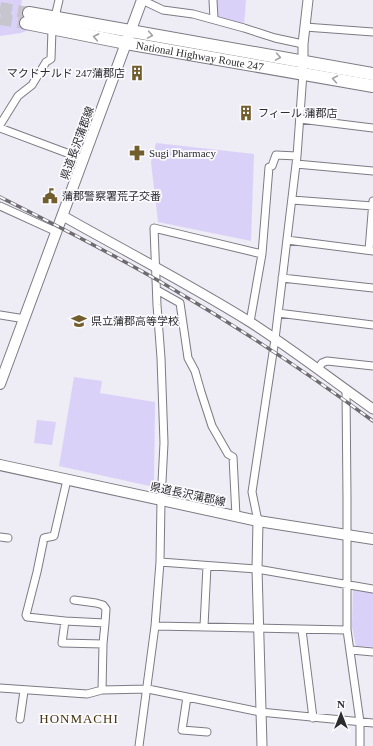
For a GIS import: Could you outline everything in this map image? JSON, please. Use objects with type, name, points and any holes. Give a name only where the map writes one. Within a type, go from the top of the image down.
[{"type":"highway","name":"National Highway Route 247","points":[[128,37],[55,17],[28,18],[52,29],[128,37],[303,67],[373,74]]},
{"type":"highway","name":"National Highway Route 247","points":[[303,67],[373,86]]},
{"type":"main road","name":"県道長沢蒲郡線","points":[[0,384],[142,0]]},
{"type":"main road","name":"県道長沢蒲郡線","points":[[0,465],[236,516],[373,539]]},
{"type":"street","points":[[55,17],[59,0]]},
{"type":"street","points":[[142,0],[163,10],[193,14],[214,19],[275,38],[303,44]]},
{"type":"street","points":[[213,0],[214,19]]},
{"type":"street","points":[[262,746],[260,712],[258,520],[252,492],[275,339],[292,200],[300,119],[303,44],[308,0]]},
{"type":"street","points":[[305,27],[373,32]]},
{"type":"street","points":[[52,29],[51,58],[46,62],[32,85],[18,96],[0,126],[83,159]]},
{"type":"street","points":[[300,119],[373,128]]},
{"type":"street","points":[[250,322],[262,254],[269,167],[272,166],[276,155],[297,156]]},
{"type":"street","points":[[296,164],[373,171]]},
{"type":"street","points":[[292,200],[372,206]]},
{"type":"street","points":[[287,240],[371,250],[373,201]]},
{"type":"street","points":[[0,206],[57,232]]},
{"type":"street","points":[[63,216],[250,322],[373,409]]},
{"type":"street","points":[[139,746],[148,689],[155,626],[160,562],[164,436],[162,365],[154,228],[262,254]]},
{"type":"street","points":[[282,278],[373,288]]},
{"type":"street","points":[[157,290],[180,303],[188,358],[195,371],[212,426],[228,454],[233,457],[236,516]]},
{"type":"street","points":[[278,313],[373,325]]},
{"type":"street","points":[[0,315],[25,319]]},
{"type":"street","points":[[318,369],[322,363],[327,361],[373,366]]},
{"type":"street","points":[[346,389],[347,630],[360,722],[360,746]]},
{"type":"street","points":[[67,480],[54,536],[44,538],[26,615],[27,617],[65,621],[105,623]]},
{"type":"street","points":[[0,537],[8,538]]},
{"type":"street","points":[[160,562],[258,569],[373,589]]},
{"type":"street","points":[[204,626],[207,566]]},
{"type":"street","points":[[74,600],[96,603],[103,605],[106,609],[103,644],[102,690]]},
{"type":"street","points":[[65,621],[62,643],[103,644]]},
{"type":"street","points":[[155,626],[347,630]]},
{"type":"street","points":[[302,630],[313,718]]},
{"type":"street","points":[[351,650],[373,652]]},
{"type":"street","points":[[0,688],[24,691],[38,690],[86,694],[102,690],[148,689],[260,712],[373,723]]},
{"type":"street","points":[[20,719],[24,691]]},
{"type":"street","points":[[187,697],[182,730],[207,732]]},
{"type":"shaded area","points":[[0,0],[22,0],[17,27],[32,29],[21,33],[0,36]]},
{"type":"shaded area","points":[[215,0],[246,0],[244,25],[217,18]]},
{"type":"shaded area","points":[[156,143],[254,154],[251,241],[158,222],[151,162]]},
{"type":"shaded area","points":[[74,377],[102,381],[100,393],[155,402],[154,487],[59,466]]},
{"type":"shaded area","points":[[37,420],[56,422],[52,445],[34,443]]},
{"type":"shaded area","points":[[353,589],[373,593],[373,647],[356,646],[352,627]]},
{"type":"tunnel","points":[[0,8],[29,13]]},
{"type":"tunnel","points":[[0,19],[26,23]]},
{"type":"railway","points":[[0,197],[108,252],[249,335],[373,421]]},
{"type":"place","name":"マクドナルド 247蒲郡店","points":[[137,73]]},
{"type":"place","name":"フィール 蒲郡店","points":[[246,113]]},
{"type":"place","name":"Sugi Pharmacy","points":[[137,153]]},
{"type":"place","name":"蒲郡警察署荒子交番","points":[[50,196]]},
{"type":"place","name":"県立蒲郡高等学校","points":[[79,321]]},
{"type":"district","name":"HONMACHI","points":[[79,718]]}]
